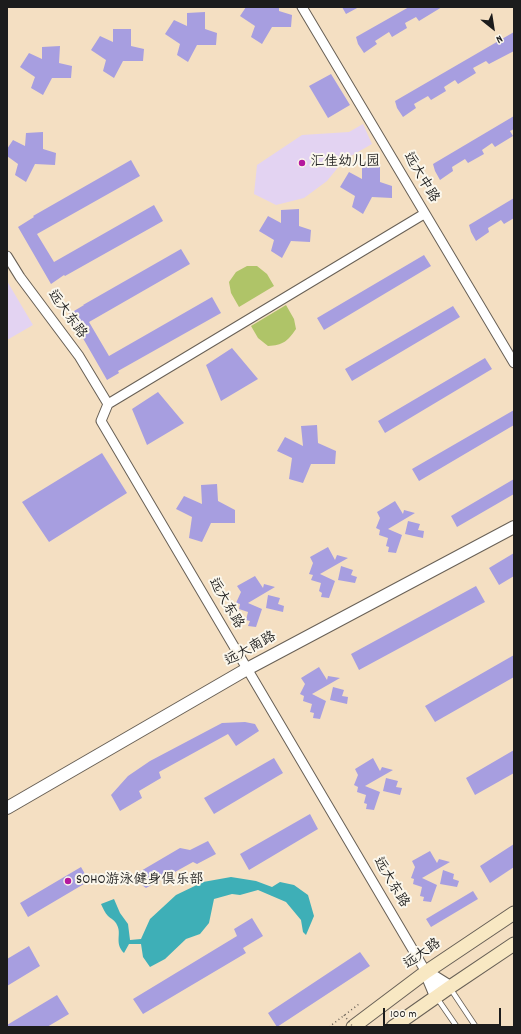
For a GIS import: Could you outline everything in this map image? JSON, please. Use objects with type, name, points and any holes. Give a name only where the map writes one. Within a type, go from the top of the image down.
[{"type":"main road","name":"远大路","points":[[353,1027],[426,972],[514,913]]},
{"type":"main road","points":[[393,1027],[436,996],[514,944]]},
{"type":"street","name":"远大中路","points":[[302,7],[514,363]]},
{"type":"street","points":[[108,404],[424,214]]},
{"type":"street","name":"远大东路","points":[[7,256],[20,277],[79,356],[108,404],[101,421],[426,972]]},
{"type":"street","name":"远大南路","points":[[7,808],[247,669],[514,527]]},
{"type":"street","points":[[426,972],[450,987]]},
{"type":"street","points":[[426,972],[436,996]]},
{"type":"lane","points":[[450,987],[476,1027]]},
{"type":"lane","points":[[436,996],[457,1027]]},
{"type":"path","points":[[329,1027],[359,1004]]},
{"type":"path","points":[[344,1015],[353,1027]]},
{"type":"shaded area","name":"汇佳幼儿园","points":[[363,124],[372,144],[344,160],[327,181],[304,198],[276,205],[254,194],[257,165],[302,135],[349,132]]},
{"type":"shaded area","points":[[7,281],[33,325],[7,340]]},
{"type":"green space","points":[[247,266],[257,266],[267,274],[274,286],[239,307],[231,293],[229,282],[236,272]]},
{"type":"green space","points":[[286,305],[294,319],[296,329],[290,337],[281,344],[268,346],[258,338],[251,326]]},
{"type":"water","points":[[231,877],[256,881],[272,887],[280,882],[294,885],[308,895],[314,916],[306,935],[303,932],[301,920],[286,902],[258,890],[240,895],[232,894],[214,899],[209,923],[200,934],[186,939],[165,959],[150,967],[143,957],[141,944],[129,944],[124,953],[119,946],[119,932],[117,925],[107,915],[101,904],[114,899],[120,913],[128,924],[130,940],[141,939],[150,919],[176,895],[203,882]]},
{"type":"building","points":[[246,7],[279,7],[279,11],[292,15],[291,27],[272,27],[262,44],[251,37],[255,26],[240,16]]},
{"type":"building","points":[[342,7],[359,7],[346,14]]},
{"type":"building","points":[[409,7],[442,7],[419,21],[416,17],[405,23],[407,28],[392,37],[389,32],[375,41],[377,44],[364,53],[358,44],[356,37]]},
{"type":"building","points":[[205,12],[205,29],[217,33],[216,45],[197,45],[188,62],[177,55],[180,44],[165,34],[174,20],[187,26],[187,13]]},
{"type":"building","points":[[113,29],[131,29],[131,46],[144,49],[143,61],[123,61],[114,78],[103,71],[106,60],[91,50],[100,36],[113,42]]},
{"type":"building","points":[[514,32],[514,51],[489,64],[486,61],[473,68],[476,73],[458,84],[455,80],[444,87],[446,91],[431,100],[428,96],[414,104],[416,108],[403,117],[397,108],[395,101]]},
{"type":"building","points":[[60,46],[59,63],[72,66],[71,78],[52,78],[43,95],[31,88],[35,77],[20,67],[29,53],[42,59],[42,47]]},
{"type":"building","points":[[331,74],[350,105],[328,118],[309,86]]},
{"type":"building","points":[[514,116],[514,129],[510,131],[513,136],[495,147],[492,143],[482,150],[484,154],[468,163],[465,159],[452,167],[453,171],[440,180],[433,164]]},
{"type":"building","points":[[43,132],[43,149],[56,153],[55,165],[35,164],[26,182],[15,175],[18,164],[7,156],[7,149],[13,140],[25,146],[26,133]]},
{"type":"building","points":[[131,160],[140,176],[37,234],[54,262],[154,205],[163,221],[65,276],[64,275],[51,284],[18,227],[34,217],[33,216]]},
{"type":"building","points":[[380,165],[380,182],[392,186],[392,198],[372,197],[363,214],[352,207],[355,196],[340,187],[349,172],[362,179],[362,166]]},
{"type":"building","points":[[514,198],[514,218],[504,224],[501,220],[488,228],[489,232],[476,241],[469,225]]},
{"type":"building","points":[[299,209],[299,226],[311,230],[310,242],[291,241],[282,258],[271,251],[274,240],[259,231],[268,216],[281,223],[281,210]]},
{"type":"building","points":[[181,249],[190,264],[89,322],[109,356],[212,297],[221,313],[118,371],[119,373],[107,380],[69,314]]},
{"type":"building","points":[[424,255],[431,266],[324,330],[317,318]]},
{"type":"building","points":[[453,306],[460,317],[352,381],[345,369]]},
{"type":"building","points":[[232,348],[258,379],[221,401],[206,365]]},
{"type":"building","points":[[485,358],[492,369],[385,433],[378,421]]},
{"type":"building","points":[[158,392],[184,423],[147,445],[132,409]]},
{"type":"building","points":[[514,410],[514,425],[419,481],[412,469]]},
{"type":"building","points":[[317,425],[318,443],[336,451],[335,464],[311,464],[303,483],[289,479],[292,458],[277,451],[285,437],[303,446],[301,426]]},
{"type":"building","points":[[102,453],[127,493],[49,542],[22,502]]},
{"type":"building","points":[[514,479],[514,494],[457,527],[451,516]]},
{"type":"building","points":[[217,484],[218,501],[235,510],[235,523],[211,523],[202,542],[189,538],[192,517],[176,509],[184,496],[202,504],[201,485]]},
{"type":"building","points":[[395,501],[403,514],[404,510],[415,513],[388,529],[402,535],[396,553],[388,552],[389,547],[386,546],[388,538],[379,535],[380,530],[376,528],[380,518],[377,512]]},
{"type":"building","points":[[408,521],[420,524],[418,530],[424,531],[423,538],[405,534]]},
{"type":"building","points":[[328,547],[335,560],[337,555],[348,558],[320,574],[335,581],[329,598],[321,597],[322,593],[319,591],[321,583],[311,580],[313,575],[309,574],[313,563],[310,557]]},
{"type":"building","points":[[514,553],[514,576],[499,585],[489,568]]},
{"type":"building","points":[[341,566],[353,570],[351,575],[357,577],[355,583],[338,580]]},
{"type":"building","points":[[255,576],[263,588],[264,584],[275,587],[248,603],[262,609],[256,627],[248,626],[250,621],[246,620],[248,612],[239,609],[240,604],[236,603],[241,592],[237,586]]},
{"type":"building","points":[[476,586],[485,602],[359,670],[351,654]]},
{"type":"building","points":[[268,595],[280,598],[278,604],[284,606],[283,612],[266,608]]},
{"type":"building","points":[[514,655],[514,677],[435,722],[425,706]]},
{"type":"building","points":[[319,667],[327,680],[328,676],[340,678],[312,694],[326,701],[320,719],[313,718],[314,713],[310,712],[312,704],[303,701],[304,696],[300,694],[305,684],[301,678]]},
{"type":"building","points":[[333,687],[344,690],[342,696],[348,697],[347,704],[330,700]]},
{"type":"building","points":[[245,722],[255,724],[259,731],[236,746],[228,734],[159,772],[161,778],[139,791],[142,798],[120,811],[111,795],[128,776],[150,761],[222,723]]},
{"type":"building","points":[[514,750],[514,773],[475,795],[466,778]]},
{"type":"building","points":[[274,758],[283,773],[214,814],[204,798]]},
{"type":"building","points":[[373,758],[380,771],[382,767],[393,770],[365,786],[380,792],[374,810],[366,809],[367,804],[364,803],[366,795],[357,792],[358,787],[354,785],[358,775],[355,769]]},
{"type":"building","points":[[386,778],[398,781],[396,787],[402,788],[400,795],[383,791]]},
{"type":"building","points":[[310,814],[318,829],[249,870],[240,854]]},
{"type":"building","points":[[208,841],[216,854],[197,864],[193,862],[146,888],[139,883],[134,875],[180,848],[190,850]]},
{"type":"building","points":[[514,844],[514,867],[490,883],[480,866]]},
{"type":"building","points":[[430,851],[437,863],[439,859],[450,862],[422,878],[437,885],[431,902],[423,901],[424,897],[420,896],[422,887],[413,884],[414,879],[411,878],[415,867],[412,861]]},
{"type":"building","points":[[81,867],[89,881],[28,917],[20,903]]},
{"type":"building","points":[[443,870],[454,874],[453,879],[459,881],[457,887],[440,884]]},
{"type":"building","points":[[473,891],[478,899],[431,927],[426,919]]},
{"type":"building","points":[[252,918],[263,936],[243,948],[246,953],[143,1014],[133,999],[237,936],[234,929]]},
{"type":"building","points":[[29,946],[40,966],[7,986],[7,959]]},
{"type":"building","points":[[360,952],[370,966],[277,1027],[268,1013]]},
{"type":"building","points":[[57,995],[69,1014],[47,1027],[7,1027],[7,1025]]},
{"type":"place","name":"汇佳幼儿园","points":[[302,163]]},
{"type":"place","name":"SOHO游泳健身俱乐部","points":[[68,881]]}]
